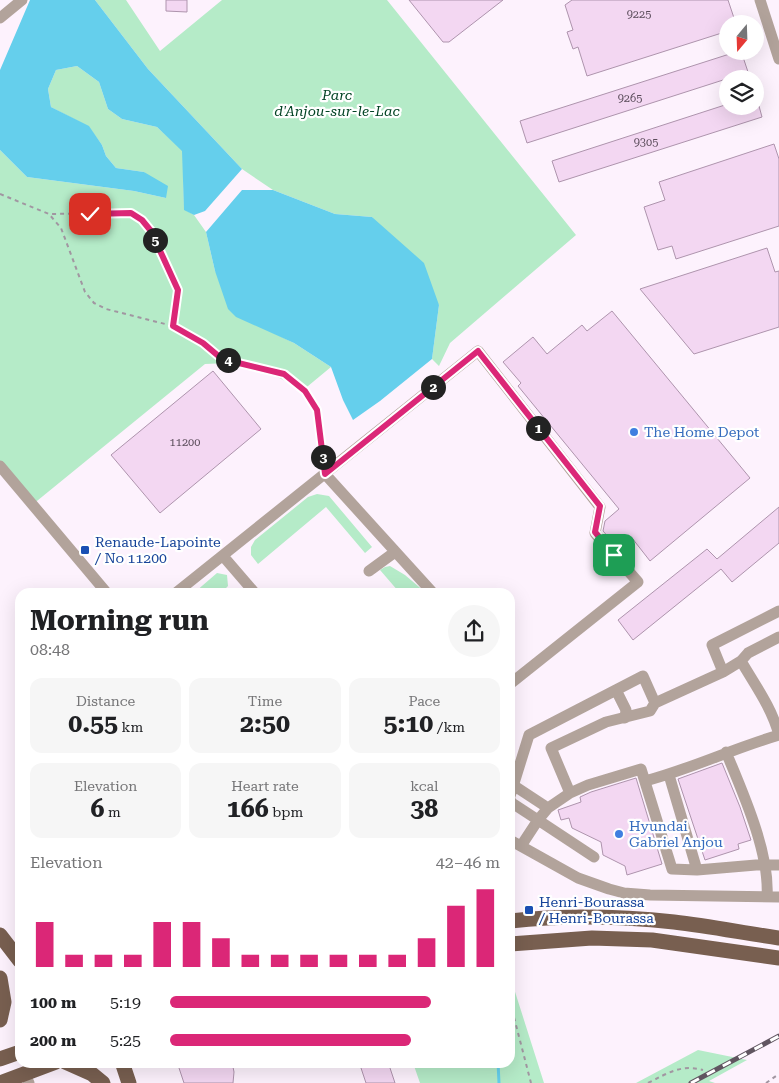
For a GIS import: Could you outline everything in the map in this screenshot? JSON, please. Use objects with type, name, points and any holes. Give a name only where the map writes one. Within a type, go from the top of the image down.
[{"type":"main road","points":[[515,921],[632,918],[698,925],[779,938]]},
{"type":"main road","points":[[0,936],[15,955]]},
{"type":"main road","points":[[515,944],[582,938],[652,940],[779,958]]},
{"type":"main road","points":[[0,978],[4,1002],[0,1020]]},
{"type":"main road","points":[[0,1059],[15,1054]]},
{"type":"main road","points":[[0,1083],[40,1068]]},
{"type":"main road","points":[[78,1068],[92,1074],[103,1083]]},
{"type":"main road","points":[[124,1068],[129,1083]]},
{"type":"street","points":[[0,18],[22,0]]},
{"type":"street","points":[[760,0],[779,59]]},
{"type":"street","points":[[182,588],[478,351],[600,506],[595,532],[638,582],[515,679]]},
{"type":"street","points":[[0,466],[103,588]]},
{"type":"street","points":[[325,474],[428,588]]},
{"type":"street","points":[[369,571],[395,552]]},
{"type":"street","points":[[222,556],[250,588]]},
{"type":"street","points":[[723,672],[712,645],[779,611]]},
{"type":"street","points":[[552,748],[606,722],[650,710],[655,703],[723,672],[741,661],[748,653],[779,638]]},
{"type":"street","points":[[645,781],[779,735],[776,723],[764,699],[741,661]]},
{"type":"street","points":[[515,784],[529,735],[643,676],[655,703]]},
{"type":"street","points":[[616,690],[626,710],[625,718]]},
{"type":"street","points":[[536,732],[552,748],[570,792]]},
{"type":"street","points":[[726,752],[744,796],[766,866],[767,897]]},
{"type":"street","points":[[521,846],[548,808],[570,792],[588,784],[641,769],[672,869],[698,870],[779,865]]},
{"type":"street","points":[[669,774],[698,870]]},
{"type":"street","points":[[515,799],[548,808]]},
{"type":"street","points":[[515,801],[538,820],[594,857]]},
{"type":"street","points":[[515,843],[578,878],[609,890],[650,895],[779,897]]},
{"type":"path","points":[[0,194],[49,214],[131,213],[142,220],[151,231],[178,290],[173,326]]},
{"type":"path","points":[[49,214],[62,228],[85,292],[94,303],[106,309],[173,326],[203,343],[222,359],[284,374],[305,391],[317,410],[325,474]]},
{"type":"path","points":[[515,1021],[531,1083]]},
{"type":"path","points":[[648,1083],[668,1072],[684,1068],[704,1070]]},
{"type":"path","points":[[766,1083],[779,1074]]},
{"type":"green space","name":"Parc d'Anjou-sur-le-Lac","points":[[95,0],[126,0],[160,51],[222,0],[387,0],[576,235],[450,343],[439,366],[432,359],[439,305],[372,217],[335,214],[273,190],[242,169],[148,69]]},
{"type":"green space","points":[[77,66],[99,82],[108,109],[122,119],[157,127],[183,151],[184,209],[194,215],[206,232],[215,271],[253,323],[294,343],[331,367],[302,391],[285,381],[248,366],[229,363],[205,364],[32,505],[0,466],[0,150],[27,177],[134,191],[166,198],[144,172],[116,168],[106,156],[102,145],[89,127],[51,107],[48,89],[56,70]]},
{"type":"green space","points":[[317,494],[329,496],[372,547],[365,553],[326,507],[258,564],[251,555],[251,547],[255,540],[308,497]]},
{"type":"green space","points":[[390,566],[405,575],[420,588],[396,588],[380,570]]},
{"type":"green space","points":[[217,573],[227,575],[228,586],[226,588],[200,588]]},
{"type":"green space","points":[[515,992],[544,1083],[420,1083],[415,1068],[515,1068]]},
{"type":"green space","points":[[698,1050],[747,1060],[709,1081],[715,1083],[636,1083]]},
{"type":"water","points":[[30,0],[95,0],[148,69],[242,169],[205,211],[194,215],[184,210],[182,151],[157,127],[122,119],[108,109],[99,82],[77,66],[56,70],[48,89],[51,107],[89,126],[102,145],[106,156],[116,168],[144,172],[168,186],[166,198],[134,191],[27,177],[0,150],[0,70]]},
{"type":"water","points":[[242,190],[273,190],[335,214],[372,217],[424,263],[439,305],[432,359],[353,420],[343,400],[331,367],[294,343],[236,317],[228,309],[215,271],[206,232]]},
{"type":"building","points":[[166,0],[187,0],[187,12],[166,11]]},
{"type":"building","points":[[409,0],[503,0],[449,42],[443,42]]},
{"type":"building","points":[[572,0],[728,0],[733,15],[719,15],[719,34],[587,76],[578,47],[573,49],[567,32],[573,30],[565,5]]},
{"type":"building","points":[[719,57],[719,60],[744,60],[747,70],[719,70],[719,81],[527,143],[520,121]]},
{"type":"building","points":[[719,107],[719,115],[761,115],[762,117],[559,182],[552,161]]},
{"type":"building","points":[[774,144],[779,159],[779,226],[676,259],[672,246],[658,250],[644,207],[665,200],[659,182]]},
{"type":"building","points":[[767,248],[775,272],[779,271],[779,327],[694,354],[640,289]]},
{"type":"building","name":"The Home Depot","points":[[612,311],[750,478],[650,561],[632,538],[619,549],[603,531],[605,521],[619,509],[518,386],[521,383],[503,362],[533,337],[547,354],[582,325],[587,331]]},
{"type":"building","points":[[213,371],[261,429],[160,513],[111,455]]},
{"type":"building","points":[[779,507],[779,543],[732,582],[721,569],[633,640],[618,620],[707,549],[717,559]]},
{"type":"building","points":[[722,763],[751,840],[738,844],[739,849],[705,860],[678,779]]},
{"type":"building","points":[[636,778],[662,864],[627,875],[625,866],[603,855],[601,842],[572,828],[569,818],[561,820],[558,810],[581,802],[580,797],[591,792]]},
{"type":"building","points":[[179,1068],[233,1068],[233,1083],[184,1083]]},
{"type":"building","points":[[361,1068],[390,1068],[395,1083],[366,1083]]},
{"type":"waterway","points":[[498,1068],[499,1083]]},
{"type":"railway","points":[[691,1083],[779,1036]]},
{"type":"place","name":"The Home Depot","points":[[634,432]]},
{"type":"place","name":"Renaude-Lapointe / No 11200","points":[[85,550]]},
{"type":"place","name":"Hyundai Gabriel Anjou","points":[[619,834]]},
{"type":"place","name":"Henri-Bourassa / Henri-Bourassa","points":[[529,910]]},
{"type":"route","points":[[90,214],[131,213],[142,220],[151,231],[178,290],[173,326],[203,343],[222,359],[284,374],[305,391],[317,410],[325,474],[478,351],[600,506],[595,532],[614,555]]}]
